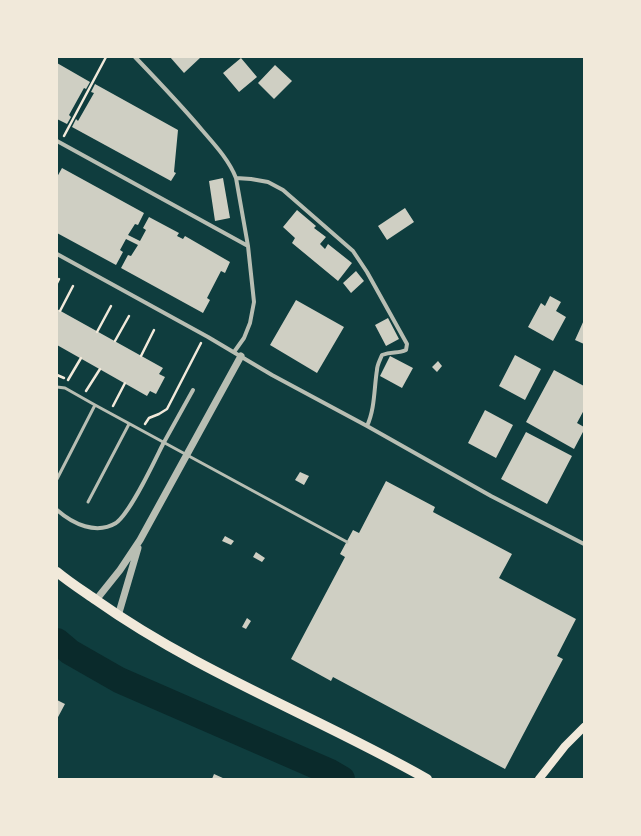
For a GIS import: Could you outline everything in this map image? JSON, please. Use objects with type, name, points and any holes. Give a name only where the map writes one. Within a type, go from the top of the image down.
[{"type":"main road","points":[[57,572],[66,580],[152,638],[203,666],[393,760],[427,779]]},
{"type":"main road","points":[[539,779],[565,746],[584,727]]},
{"type":"street","points":[[96,600],[120,570],[140,540],[186,454],[238,354],[250,323],[254,302],[248,246],[236,178],[233,170],[222,153],[192,117],[135,57]]},
{"type":"street","points":[[59,142],[248,246]]},
{"type":"street","points":[[236,178],[268,182],[283,190],[353,252],[367,272],[407,344],[406,350],[401,352],[390,352],[382,355],[377,368],[375,391],[370,420],[367,426]]},
{"type":"street","points":[[57,254],[491,496],[584,544]]},
{"type":"street","points":[[57,510],[76,523],[90,528],[105,527],[117,522],[129,508],[193,390]]},
{"type":"street","points":[[118,616],[140,540]]},
{"type":"lane","points":[[57,387],[65,388],[95,406],[142,430],[347,542]]},
{"type":"lane","points":[[57,479],[95,406]]},
{"type":"lane","points":[[88,502],[129,424]]},
{"type":"path","points":[[59,142],[106,57]]},
{"type":"path","points":[[57,283],[59,279]]},
{"type":"path","points":[[60,311],[73,286]]},
{"type":"path","points":[[97,332],[111,306]]},
{"type":"path","points":[[115,341],[129,316]]},
{"type":"path","points":[[141,356],[154,330]]},
{"type":"path","points":[[142,430],[149,418],[159,414],[167,408],[201,343]]},
{"type":"path","points":[[68,380],[80,358]]},
{"type":"path","points":[[82,398],[100,369]]},
{"type":"path","points":[[109,413],[125,383]]},
{"type":"building","points":[[170,57],[201,57],[184,73]]},
{"type":"building","points":[[241,58],[257,77],[239,92],[223,73]]},
{"type":"building","points":[[57,63],[90,82],[86,89],[84,88],[69,115],[71,117],[67,124],[57,119]]},
{"type":"building","points":[[275,65],[292,81],[274,99],[258,83]]},
{"type":"building","points":[[95,84],[178,130],[174,172],[176,173],[171,181],[72,127],[76,119],[78,121],[94,93],[91,92]]},
{"type":"building","points":[[62,168],[144,213],[138,225],[135,224],[128,235],[140,241],[146,230],[143,228],[149,217],[179,233],[177,236],[183,239],[185,236],[230,262],[225,273],[221,271],[207,298],[210,300],[203,313],[121,268],[128,255],[131,256],[138,245],[126,239],[120,250],[123,252],[116,265],[57,233],[57,177]]},
{"type":"building","points":[[223,178],[230,218],[215,221],[209,181]]},
{"type":"building","points":[[405,208],[414,222],[387,240],[378,226]]},
{"type":"building","points":[[297,210],[316,226],[314,228],[326,237],[320,244],[325,249],[328,244],[352,263],[338,281],[292,243],[295,238],[283,227]]},
{"type":"building","points":[[356,271],[364,281],[351,293],[343,283]]},
{"type":"building","points":[[550,296],[561,302],[556,311],[566,317],[553,341],[528,327],[541,303],[545,306]]},
{"type":"building","points":[[296,300],[344,327],[317,373],[270,345]]},
{"type":"building","points":[[57,309],[163,368],[159,374],[165,377],[156,394],[150,391],[147,396],[57,345]]},
{"type":"building","points":[[388,318],[399,339],[386,346],[375,325]]},
{"type":"building","points":[[584,320],[584,344],[575,340]]},
{"type":"building","points":[[515,355],[541,369],[525,400],[499,386]]},
{"type":"building","points":[[390,356],[413,368],[402,388],[380,376]]},
{"type":"building","points":[[438,361],[442,366],[437,372],[432,367]]},
{"type":"building","points":[[554,370],[584,386],[584,410],[577,423],[584,427],[584,430],[574,449],[526,422]]},
{"type":"building","points":[[485,410],[513,425],[496,458],[468,443]]},
{"type":"building","points":[[526,432],[572,456],[547,504],[501,479]]},
{"type":"building","points":[[300,472],[309,476],[304,485],[295,480]]},
{"type":"building","points":[[386,481],[435,507],[433,512],[512,554],[499,578],[576,619],[557,656],[563,659],[505,769],[333,677],[331,681],[291,659],[345,557],[340,554],[353,530],[359,533]]},
{"type":"building","points":[[225,536],[234,541],[231,545],[222,541]]},
{"type":"building","points":[[256,552],[265,558],[262,562],[253,557]]},
{"type":"building","points":[[247,618],[251,621],[246,629],[242,627]]},
{"type":"building","points":[[57,700],[65,704],[57,719]]},
{"type":"building","points":[[214,774],[225,779],[212,779]]},
{"type":"waterway","points":[[57,641],[70,652],[119,680],[330,772],[342,779]]}]
